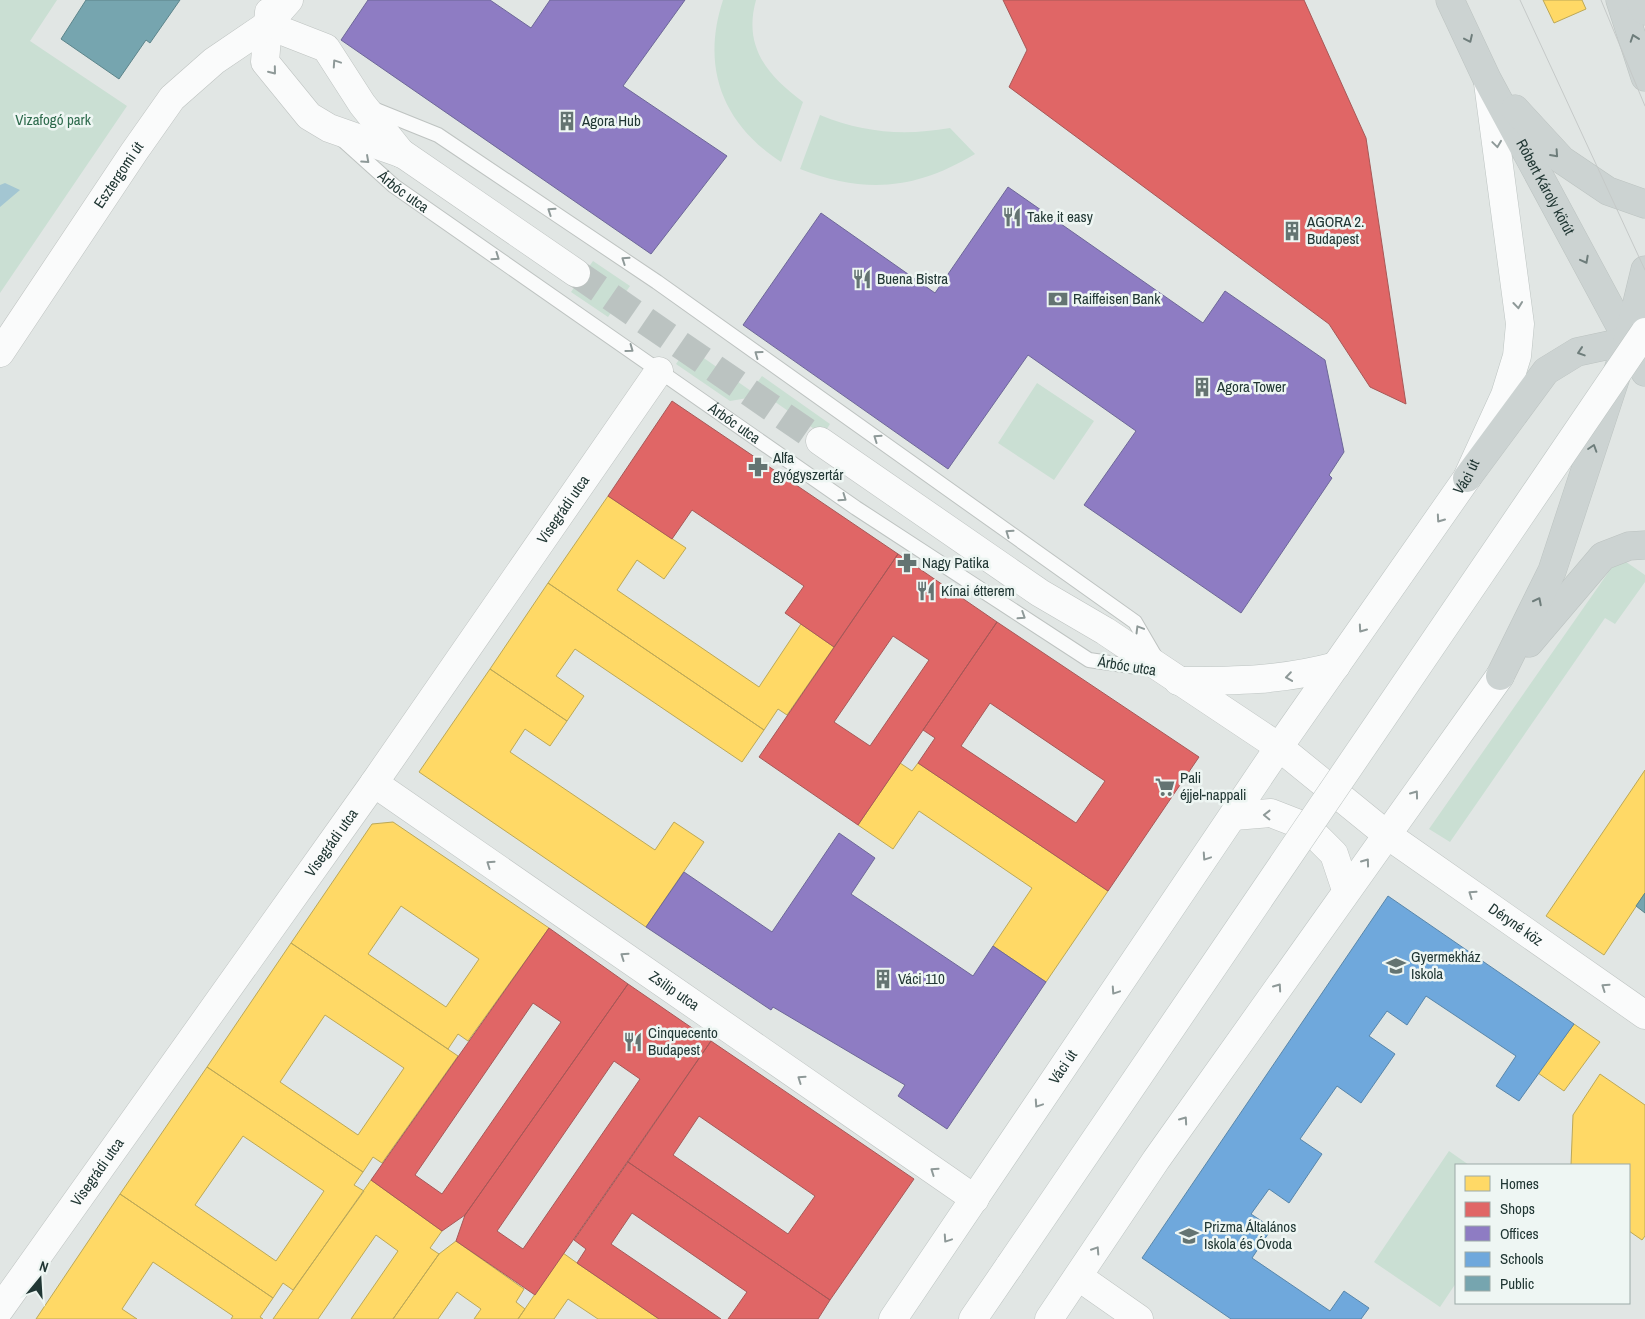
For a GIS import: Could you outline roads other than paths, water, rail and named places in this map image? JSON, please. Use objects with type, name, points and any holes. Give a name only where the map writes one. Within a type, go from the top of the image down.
[{"type":"main road","name":"Róbert Károly körút","points":[[1450,0],[1487,79],[1639,336],[1645,372]]},
{"type":"main road","points":[[1620,0],[1645,77]]},
{"type":"main road","points":[[1640,0],[1645,10]]},
{"type":"main road","points":[[1487,79],[1562,160],[1608,191],[1645,204]]},
{"type":"main road","points":[[1500,676],[1552,571],[1639,336],[1645,270]]},
{"type":"main road","points":[[1467,478],[1546,371],[1577,352],[1639,336]]},
{"type":"main road","points":[[1500,676],[1603,556],[1629,546],[1645,544]]},
{"type":"street","name":"Esztergomi út","points":[[0,353],[172,98],[269,12],[289,0]]},
{"type":"street","name":"Árbóc utca","points":[[402,154],[362,104],[326,48],[269,12],[265,62],[309,116],[329,128],[402,154],[576,273]]},
{"type":"street","name":"Váci út","points":[[893,1319],[1279,747],[1467,478],[1505,395],[1517,356],[1520,324],[1487,79]]},
{"type":"street","points":[[973,1319],[1639,336]]},
{"type":"street","name":"Visegrádi utca","points":[[0,1310],[374,783],[659,371]]},
{"type":"street","name":"Árbóc utca","points":[[820,441],[1040,593],[1105,631],[1279,747]]},
{"type":"street","points":[[1171,676],[1266,680],[1304,675],[1336,666]]},
{"type":"street","points":[[1049,1319],[1156,1160],[1346,890],[1500,676]]},
{"type":"street","name":"Déryné köz","points":[[1279,747],[1386,834],[1645,1015]]},
{"type":"street","name":"Zsilip utca","points":[[374,783],[975,1199]]},
{"type":"street","points":[[1234,816],[1272,813],[1307,827],[1334,854],[1346,890]]},
{"type":"street","points":[[1078,1277],[1139,1319]]},
{"type":"lane","name":"Árbóc utca","points":[[362,104],[438,136],[657,282],[1135,622],[1171,676]]},
{"type":"lane","name":"Árbóc utca","points":[[329,128],[394,186],[848,502],[1089,660],[1171,676]]},
{"type":"water","points":[[5,183],[20,190],[0,207],[0,185]]},
{"type":"tunnel","points":[[576,273],[820,441]]},
{"type":"tram line","points":[[1520,0],[1645,270]]},
{"type":"tram line","points":[[1601,0],[1645,106]]},
{"type":"place","name":"Agora Hub","points":[[567,121]]},
{"type":"place","name":"Take it easy","points":[[1012,217]]},
{"type":"place","name":"AGORA 2. Budapest","points":[[1292,231]]},
{"type":"place","name":"Buena Bistra","points":[[862,279]]},
{"type":"place","name":"Raiffeisen Bank","points":[[1058,299]]},
{"type":"place","name":"Agora Tower","points":[[1202,387]]},
{"type":"place","name":"Alfa gyógyszertár","points":[[758,467]]},
{"type":"place","name":"Nagy Patika","points":[[907,563]]},
{"type":"place","name":"Kínai étterem","points":[[926,591]]},
{"type":"place","name":"Pali éjjel-nappali","points":[[1165,787]]},
{"type":"place","name":"Gyermekház Iskola","points":[[1396,966]]},
{"type":"place","name":"Váci 110","points":[[883,979]]},
{"type":"place","name":"Cinquecento Budapest","points":[[633,1042]]},
{"type":"place","name":"Prizma Általános Iskola és Óvoda","points":[[1189,1236]]},
{"type":"park label","name":"Vizafogó park","points":[[53,120]]}]
